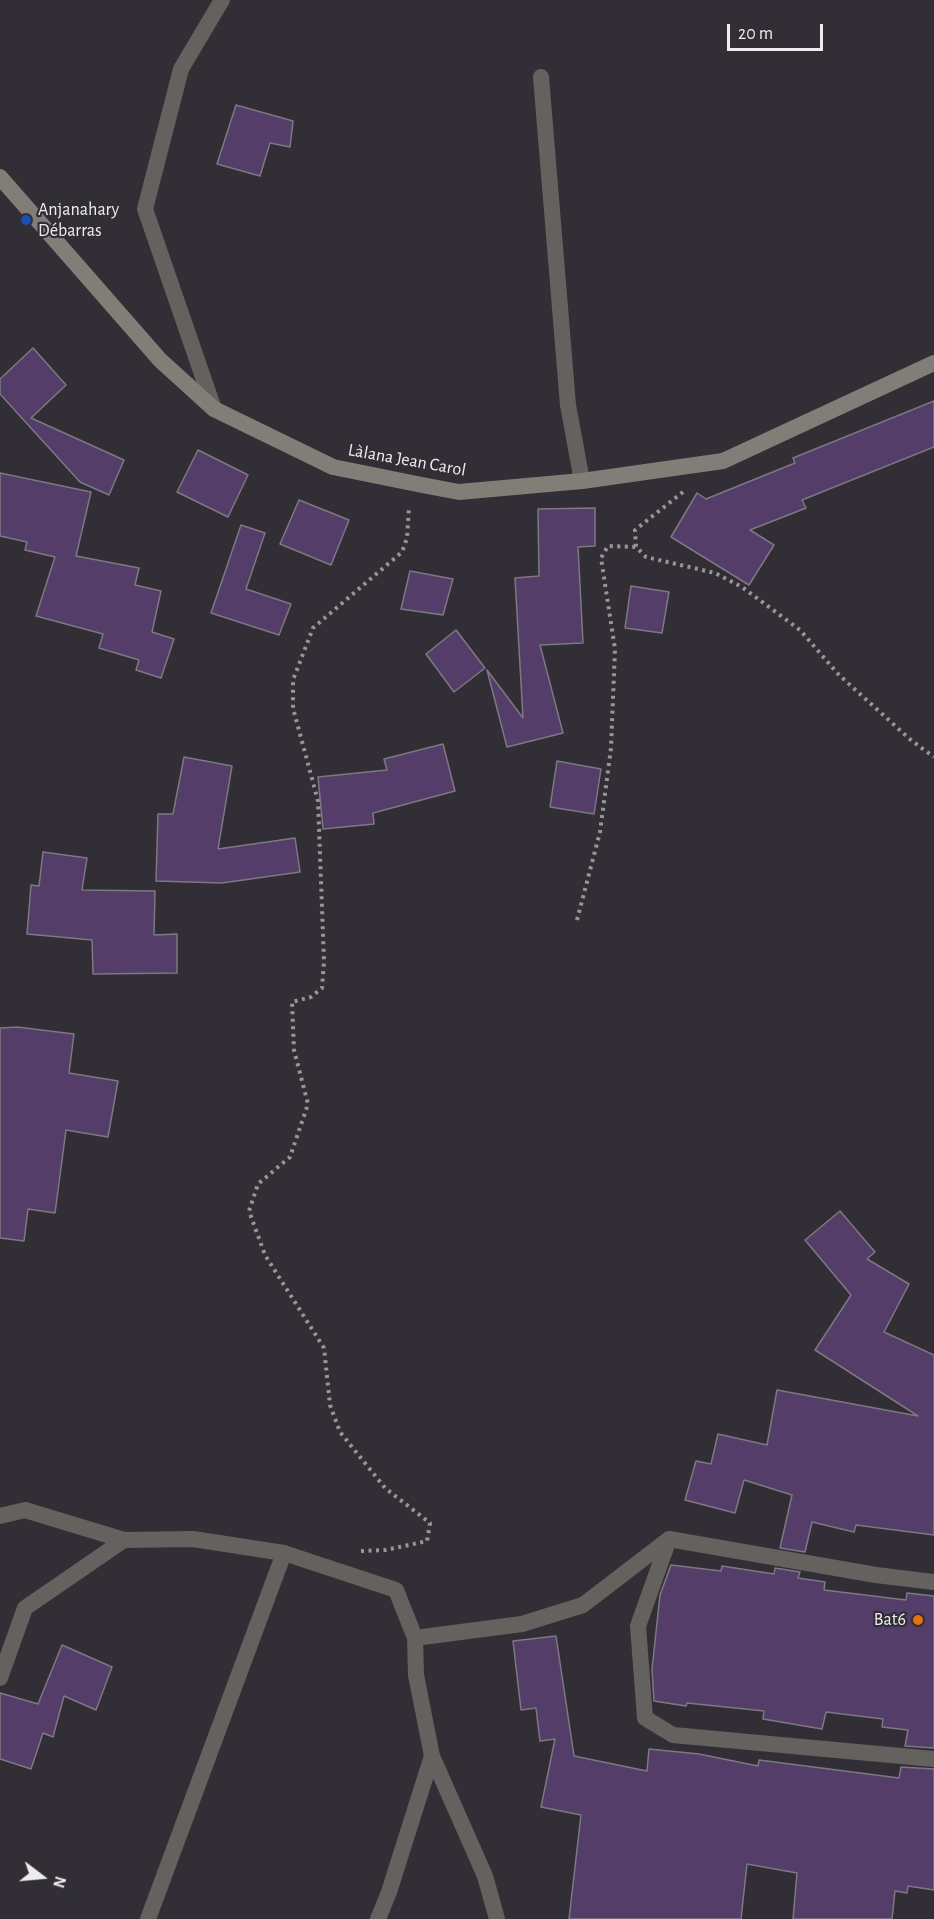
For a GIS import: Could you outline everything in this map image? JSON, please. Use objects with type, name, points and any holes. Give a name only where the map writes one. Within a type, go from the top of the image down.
[{"type":"main road","name":"Làlana Jean Carol","points":[[0,177],[160,360],[214,409],[333,467],[422,485],[459,492],[582,482],[723,460],[934,363]]},
{"type":"street","points":[[214,409],[145,209],[181,69],[222,0]]},
{"type":"street","points":[[541,76],[568,405],[582,482]]},
{"type":"street","points":[[0,1516],[25,1510],[124,1540],[193,1539],[284,1553],[396,1590],[415,1638],[416,1675],[432,1756],[485,1876],[497,1919]]},
{"type":"street","points":[[669,1539],[638,1626],[645,1718],[673,1736],[934,1760]]},
{"type":"street","points":[[415,1638],[522,1624],[583,1605],[669,1539],[864,1573],[934,1582]]},
{"type":"street","points":[[0,1677],[25,1608],[124,1540]]},
{"type":"street","points":[[148,1919],[284,1553]]},
{"type":"street","points":[[378,1919],[389,1892],[432,1756]]},
{"type":"path","points":[[352,1551],[414,1546],[427,1541],[430,1523],[385,1488],[340,1432],[330,1405],[324,1348],[265,1255],[249,1211],[258,1184],[290,1157],[308,1104],[294,1050],[292,1002],[311,997],[322,988],[318,801],[293,708],[293,680],[313,628],[402,552],[407,538],[407,509],[422,485]]},
{"type":"path","points":[[688,488],[635,530],[636,547],[646,557],[715,573],[742,587],[800,630],[839,675],[912,741],[934,757]]},
{"type":"path","points":[[577,920],[600,832],[610,748],[615,649],[601,558],[608,546],[636,547]]},
{"type":"building","points":[[236,105],[293,121],[290,147],[270,143],[260,176],[217,164]]},
{"type":"building","points":[[33,348],[66,385],[31,418],[124,460],[109,495],[80,482],[0,394],[0,379]]},
{"type":"building","points":[[934,401],[934,447],[802,500],[806,508],[750,530],[774,545],[749,585],[671,537],[697,493],[706,499],[795,463],[793,458]]},
{"type":"building","points":[[198,450],[248,475],[228,517],[177,492]]},
{"type":"building","points":[[0,473],[91,492],[76,556],[139,568],[135,585],[161,591],[152,632],[174,639],[161,678],[136,670],[139,660],[99,648],[103,634],[36,616],[55,557],[25,550],[27,542],[0,536]]},
{"type":"building","points":[[299,500],[349,520],[331,565],[280,544]]},
{"type":"building","points":[[595,508],[595,546],[578,547],[583,643],[540,645],[563,733],[507,747],[487,670],[523,718],[515,578],[539,576],[538,509]]},
{"type":"building","points":[[241,525],[265,533],[246,589],[291,604],[279,635],[211,613]]},
{"type":"building","points":[[410,571],[453,579],[443,615],[401,609]]},
{"type":"building","points":[[631,586],[669,592],[662,633],[625,628]]},
{"type":"building","points":[[456,630],[485,668],[454,692],[426,654]]},
{"type":"building","points":[[443,744],[455,791],[373,813],[374,824],[323,829],[318,777],[387,770],[384,759]]},
{"type":"building","points":[[184,757],[232,766],[218,849],[295,838],[300,872],[222,883],[156,881],[158,814],[173,814]]},
{"type":"building","points":[[557,761],[601,769],[594,814],[550,807]]},
{"type":"building","points":[[43,852],[87,858],[82,890],[155,891],[154,935],[177,934],[177,973],[93,974],[92,940],[27,934],[31,885],[39,886]]},
{"type":"building","points":[[17,1027],[74,1034],[69,1073],[118,1081],[108,1137],[66,1130],[55,1213],[28,1209],[24,1241],[0,1238],[0,1028]]},
{"type":"building","points":[[840,1211],[875,1252],[867,1259],[909,1284],[884,1332],[934,1355],[934,1535],[856,1525],[854,1532],[812,1522],[805,1552],[780,1548],[792,1495],[744,1480],[735,1513],[685,1500],[696,1461],[711,1464],[718,1434],[767,1445],[777,1390],[918,1416],[815,1350],[851,1295],[805,1240]]},
{"type":"building","points":[[671,1565],[721,1571],[722,1566],[774,1574],[775,1568],[800,1572],[798,1578],[825,1582],[824,1590],[906,1600],[907,1593],[934,1596],[934,1748],[905,1746],[908,1730],[882,1727],[883,1719],[826,1712],[822,1729],[763,1719],[764,1711],[687,1703],[686,1706],[654,1701],[652,1669],[660,1595]]},
{"type":"building","points":[[556,1636],[574,1756],[647,1771],[649,1749],[699,1754],[758,1766],[759,1760],[899,1778],[901,1767],[934,1769],[934,1890],[908,1886],[907,1893],[895,1891],[892,1919],[793,1919],[797,1873],[747,1864],[741,1919],[569,1919],[581,1815],[541,1807],[555,1739],[540,1741],[536,1708],[521,1710],[513,1641]]},
{"type":"building","points":[[62,1645],[112,1667],[96,1710],[64,1696],[53,1737],[43,1733],[31,1769],[0,1759],[0,1693],[38,1704]]},
{"type":"place","name":"Anjanahary Débarras","points":[[26,220]]},
{"type":"place","name":"Bat6","points":[[918,1620]]}]
